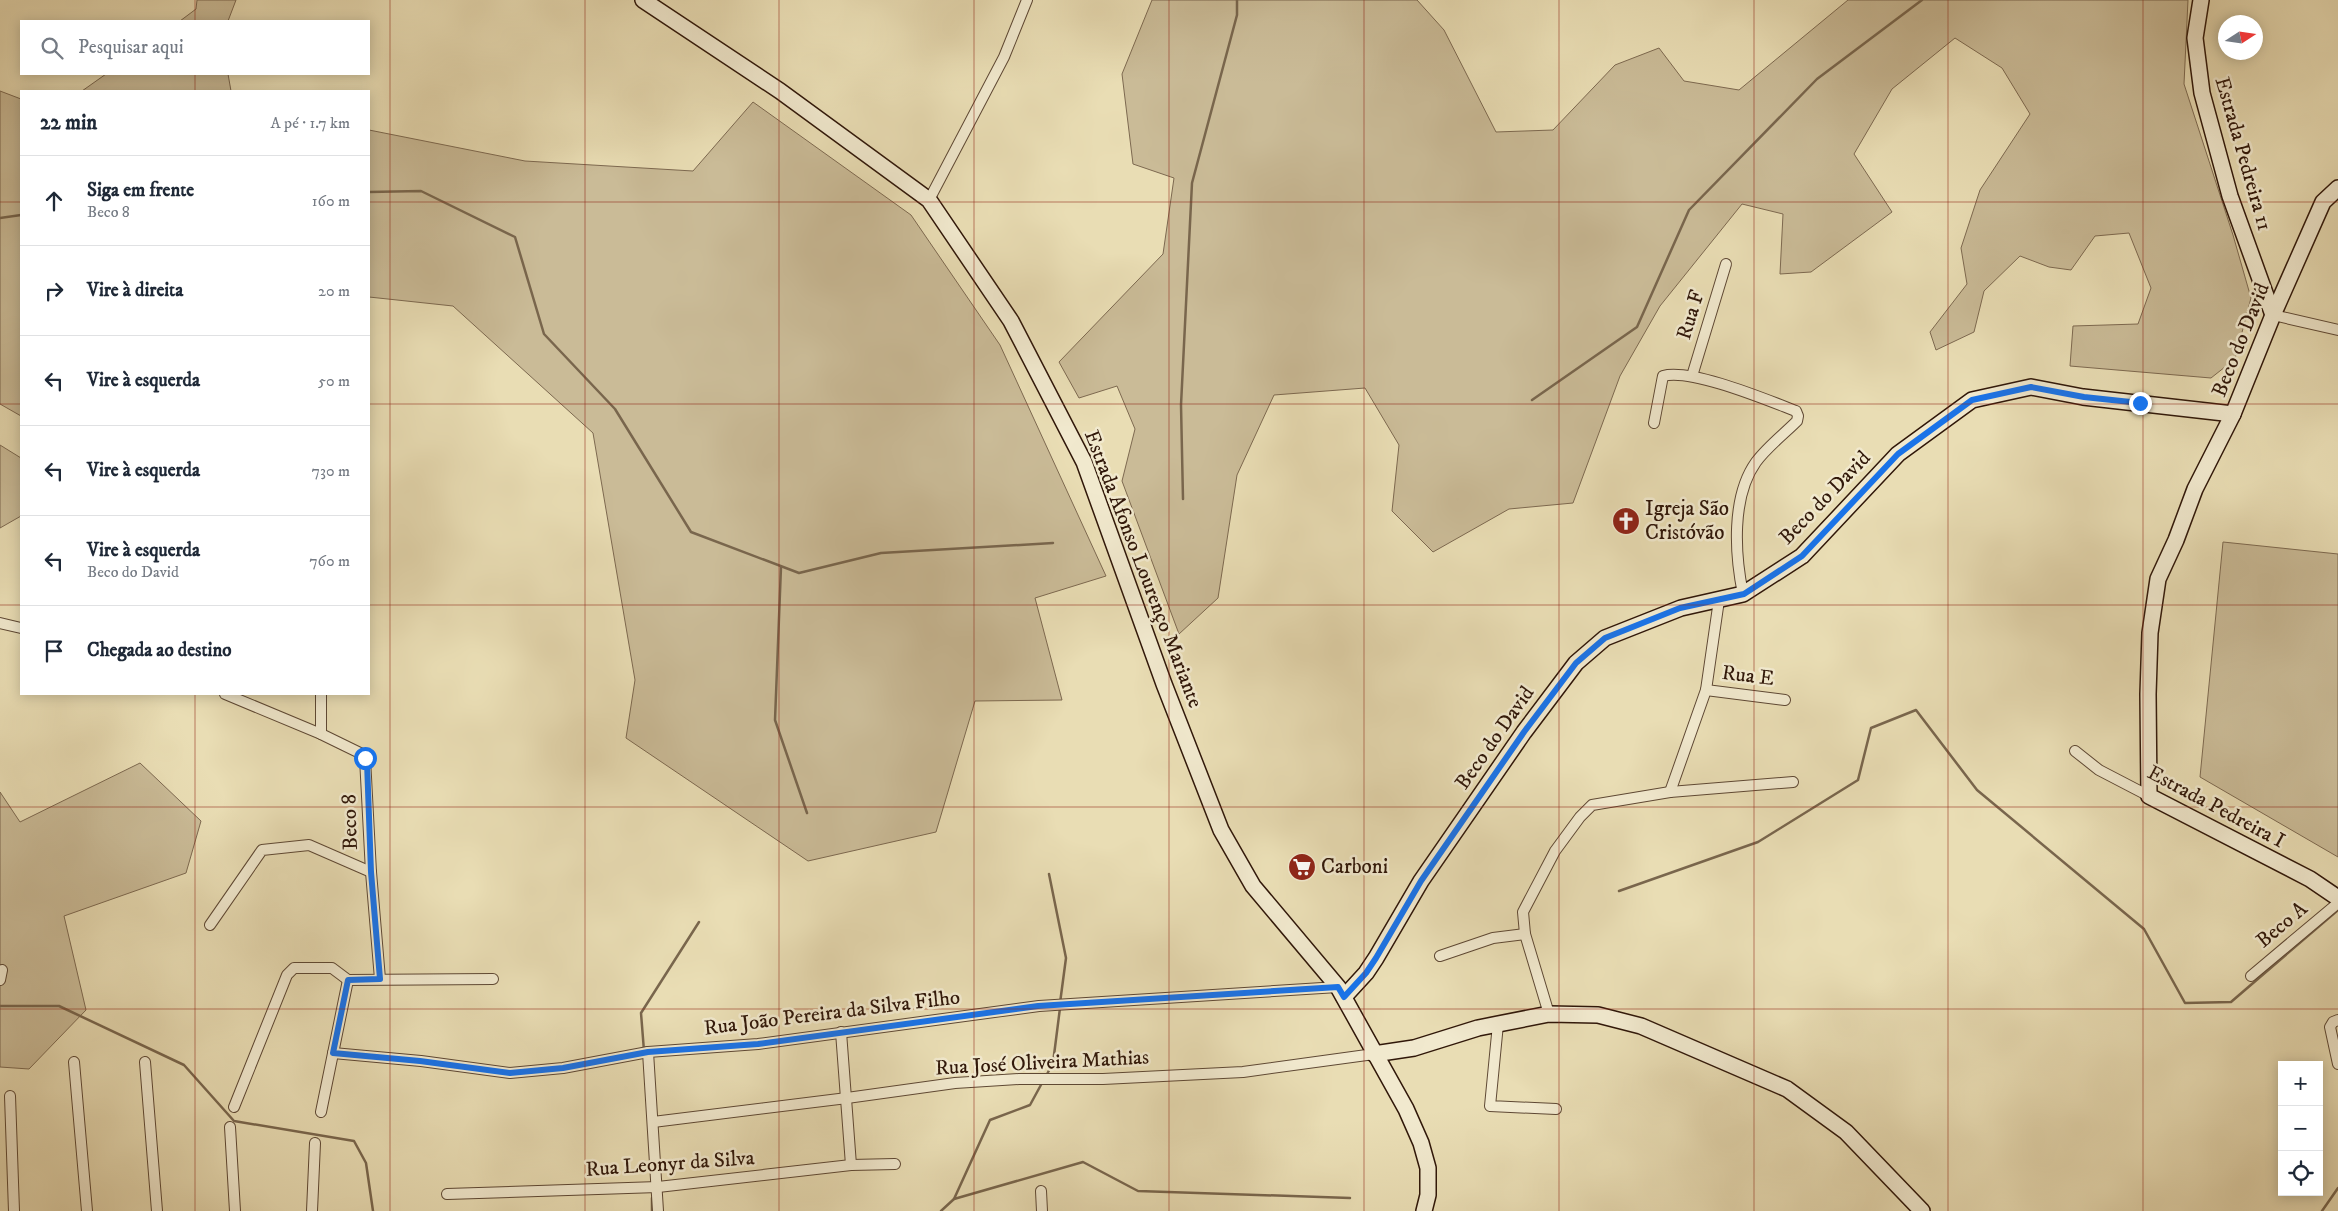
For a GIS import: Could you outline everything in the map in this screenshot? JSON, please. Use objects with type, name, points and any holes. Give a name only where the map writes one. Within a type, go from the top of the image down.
[{"type":"street","name":"Estrada Afonso Lourenço Mariante","points":[[643,0],[780,91],[929,200],[1011,320],[1084,462],[1164,684],[1221,830],[1253,886],[1341,992],[1406,1109],[1421,1143],[1428,1168],[1428,1195],[1424,1211]]},
{"type":"street","points":[[929,200],[1004,57],[1027,0]]},
{"type":"street","name":"Estrada Pedreira 11","points":[[2201,0],[2195,38],[2202,93],[2230,196],[2274,314]]},
{"type":"street","name":"Beco do David","points":[[1341,992],[1366,973],[1421,881],[1524,732],[1576,663],[1605,638],[1680,608],[1744,594],[1802,556],[1898,454],[1972,400],[2031,387],[2084,397],[2233,414],[2323,202],[2338,188]]},
{"type":"street","name":"Rua F","points":[[1692,376],[1726,264]]},
{"type":"street","points":[[2274,314],[2338,330]]},
{"type":"street","points":[[1654,423],[1663,376],[1692,376],[1796,411],[1797,421],[1756,462],[1744,490],[1736,530],[1739,571],[1744,594]]},
{"type":"street","points":[[2150,796],[2149,659],[2150,633],[2158,579],[2176,540],[2195,488],[2233,414]]},
{"type":"street","points":[[1670,792],[1706,690],[1719,600]]},
{"type":"street","points":[[0,623],[20,628]]},
{"type":"street","name":"Rua E","points":[[1706,690],[1785,700]]},
{"type":"street","name":"Beco 8","points":[[227,695],[321,734],[362,754],[367,762],[371,872],[380,979]]},
{"type":"street","points":[[321,695],[321,734]]},
{"type":"street","name":"Estrada Pedreira I","points":[[2075,751],[2099,770],[2310,880],[2338,898]]},
{"type":"street","points":[[1549,1014],[1525,934],[1523,912],[1555,851],[1580,816],[1592,805],[1670,792],[1792,782]]},
{"type":"street","points":[[210,925],[262,850],[309,845],[371,872]]},
{"type":"street","name":"Beco A","points":[[2251,976],[2338,903]]},
{"type":"street","points":[[1440,956],[1493,938],[1525,934]]},
{"type":"street","points":[[234,1107],[287,975],[294,968],[332,968],[348,980],[493,979]]},
{"type":"street","points":[[320,1112],[348,980]]},
{"type":"street","name":"Rua João Pereira da Silva Filho","points":[[333,1053],[420,1061],[510,1073],[563,1068],[648,1052],[758,1044],[1038,1006],[1341,992]]},
{"type":"street","points":[[1374,1054],[1414,1048],[1478,1028],[1549,1014],[1598,1015],[1641,1026],[1787,1089],[1846,1132],[1922,1211]]},
{"type":"street","points":[[2338,1020],[2333,1022],[2330,1027],[2338,1064]]},
{"type":"street","points":[[1498,1024],[1490,1106],[1556,1109]]},
{"type":"street","points":[[841,1032],[848,1098],[851,1165]]},
{"type":"street","points":[[648,1052],[658,1187],[658,1211]]},
{"type":"street","name":"Rua José Oliveira Mathias","points":[[653,1122],[964,1082],[1053,1078],[1103,1079],[1243,1072],[1374,1054]]},
{"type":"street","points":[[74,1062],[87,1211]]},
{"type":"street","points":[[145,1062],[157,1211]]},
{"type":"street","points":[[10,1096],[14,1211]]},
{"type":"street","points":[[230,1127],[235,1211]]},
{"type":"street","points":[[312,1211],[315,1143]]},
{"type":"street","points":[[0,1164],[11,1164]]},
{"type":"street","name":"Rua Leonyr da Silva","points":[[447,1194],[658,1187],[851,1165],[895,1164]]},
{"type":"street","points":[[1041,1191],[1042,1211]]},
{"type":"shaded area","points":[[197,0],[236,0],[228,20],[181,20],[196,9]]},
{"type":"shaded area","points":[[1152,0],[1417,0],[1444,30],[1496,132],[1553,130],[1615,65],[1659,48],[1684,81],[1739,90],[1848,0],[2188,0],[2184,84],[2233,235],[2251,298],[2235,359],[2211,378],[2070,366],[2073,326],[2138,324],[2151,288],[2129,233],[2095,236],[2071,270],[2049,267],[2020,256],[1984,291],[1974,332],[1936,350],[1930,332],[1967,284],[1961,248],[1980,190],[2030,114],[2002,68],[1955,38],[1892,89],[1854,154],[1892,212],[1811,272],[1780,274],[1783,214],[1742,204],[1660,306],[1620,376],[1573,503],[1509,509],[1433,552],[1392,511],[1399,445],[1365,388],[1274,395],[1237,475],[1218,598],[1179,634],[1122,481],[1135,429],[1117,386],[1079,398],[1059,362],[1163,254],[1174,178],[1133,164],[1122,74]]},
{"type":"shaded area","points":[[105,75],[228,75],[231,90],[83,90]]},
{"type":"shaded area","points":[[0,91],[20,99],[20,415],[0,404]]},
{"type":"shaded area","points":[[753,102],[911,215],[1000,345],[1106,576],[1035,598],[1062,700],[975,701],[936,832],[808,861],[626,738],[635,680],[593,433],[453,306],[370,297],[370,130],[525,161],[693,171]]},
{"type":"shaded area","points":[[0,445],[20,457],[20,517],[0,528]]},
{"type":"shaded area","points":[[2223,542],[2338,554],[2338,857],[2200,777]]},
{"type":"shaded area","points":[[140,763],[201,821],[186,873],[64,916],[86,1010],[29,1069],[0,1067],[0,792],[20,822]]},
{"type":"waterway","points":[[1183,499],[1181,405],[1192,183],[1237,15],[1237,0]]},
{"type":"waterway","points":[[1532,400],[1637,327],[1689,210],[1817,79],[1922,0]]},
{"type":"waterway","points":[[370,192],[421,191],[515,237],[544,334],[615,409],[691,532],[799,573],[881,553],[1053,543]]},
{"type":"waterway","points":[[0,218],[20,215]]},
{"type":"waterway","points":[[781,567],[775,720],[807,813]]},
{"type":"waterway","points":[[1619,891],[1758,842],[1858,780],[1871,728],[1916,710],[1977,790],[2144,929],[2185,1003],[2231,1002],[2338,910]]},
{"type":"waterway","points":[[1049,874],[1066,958],[1060,1003]]},
{"type":"waterway","points":[[644,1051],[641,1013],[699,922]]},
{"type":"waterway","points":[[0,1006],[59,1006],[184,1065],[234,1121],[354,1141],[366,1163],[373,1211]]},
{"type":"waterway","points":[[1046,1076],[1053,1063],[1060,1008]]},
{"type":"waterway","points":[[954,1199],[990,1120],[1030,1105],[1042,1083]]},
{"type":"waterway","points":[[941,1211],[954,1199],[1083,1162],[1138,1191],[1350,1198]]},
{"type":"waterway","points":[[2322,1211],[2338,1188]]},
{"type":"waterway","points":[[652,1198],[652,1211]]},
{"type":"place","name":"Igreja São Cristóvão","points":[[1626,521]]},
{"type":"place","name":"Carboni","points":[[1302,867]]},
{"type":"route","points":[[365,758],[367,762],[371,872],[380,979],[348,980],[333,1053],[420,1061],[510,1073],[563,1068],[648,1052],[758,1044],[1038,1006],[1264,994],[1338,987],[1344,997],[1366,973],[1421,881],[1524,732],[1576,663],[1605,638],[1680,608],[1744,594],[1802,556],[1898,454],[1972,400],[2031,387],[2084,397],[2140,403]]}]
